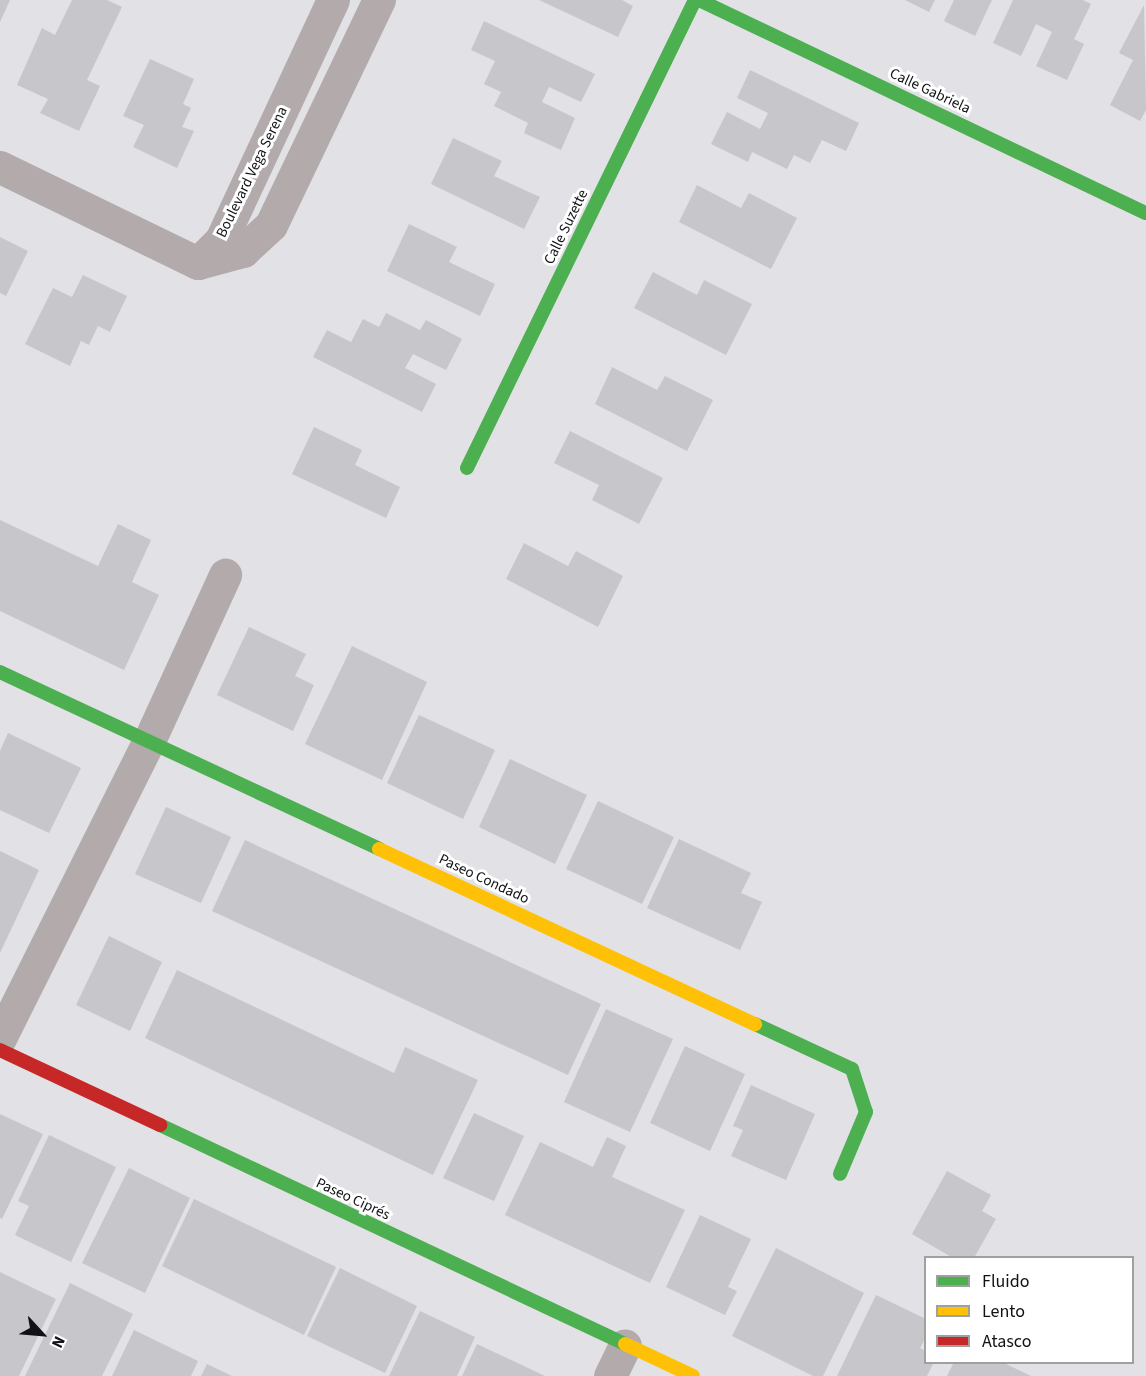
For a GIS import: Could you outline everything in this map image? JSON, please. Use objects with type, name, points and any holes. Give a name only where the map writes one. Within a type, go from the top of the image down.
[{"type":"street","name":"Boulevard Vega Serena","points":[[198,263],[221,240],[333,0]]},
{"type":"street","name":"Boulevard Vega Serena","points":[[198,263],[243,251],[271,225],[379,0]]},
{"type":"street","name":"Calle Gabriela","points":[[697,0],[1146,213]]},
{"type":"street","name":"Calle Suzette","points":[[467,468],[697,0]]},
{"type":"street","points":[[0,167],[198,263]]},
{"type":"street","points":[[0,1038],[149,741],[225,575]]},
{"type":"street","name":"Paseo Condado","points":[[0,672],[852,1068],[866,1112],[840,1174]]},
{"type":"street","name":"Paseo Ciprés","points":[[0,1050],[693,1376]]},
{"type":"street","points":[[610,1376],[625,1345]]},
{"type":"building","points":[[0,0],[10,0],[0,22]]},
{"type":"building","points":[[72,0],[107,0],[122,7],[87,80],[100,86],[79,131],[40,113],[48,99],[17,85],[42,28],[55,35]]},
{"type":"building","points":[[539,0],[622,0],[633,6],[618,37]]},
{"type":"building","points":[[905,0],[935,0],[929,12]]},
{"type":"building","points":[[954,0],[992,0],[975,36],[944,21]]},
{"type":"building","points":[[1013,0],[1083,0],[1091,4],[1074,39],[1084,44],[1067,80],[1036,66],[1052,32],[1036,24],[1021,56],[993,43]]},
{"type":"building","points":[[1144,5],[1146,110],[1140,121],[1110,105],[1133,60],[1119,53]]},
{"type":"building","points":[[484,21],[595,74],[581,102],[549,87],[542,102],[575,118],[561,150],[524,133],[528,123],[494,106],[501,92],[484,84],[495,61],[471,50]]},
{"type":"building","points":[[150,59],[194,79],[183,104],[191,108],[182,127],[194,131],[177,168],[133,147],[144,125],[123,116]]},
{"type":"building","points":[[750,70],[859,123],[846,151],[822,140],[810,163],[794,155],[787,169],[752,152],[748,162],[711,144],[727,112],[760,129],[768,113],[737,98]]},
{"type":"building","points":[[453,138],[502,161],[494,176],[540,197],[524,229],[431,184]]},
{"type":"building","points":[[697,185],[741,208],[749,193],[797,218],[771,269],[679,222]]},
{"type":"building","points":[[409,224],[457,247],[449,262],[495,284],[480,316],[387,271]]},
{"type":"building","points":[[0,237],[28,251],[6,296],[0,293]]},
{"type":"building","points":[[653,272],[697,295],[704,280],[752,304],[726,355],[634,308]]},
{"type":"building","points":[[83,275],[127,296],[110,332],[98,326],[89,345],[81,341],[70,366],[25,344],[53,288],[72,297]]},
{"type":"building","points":[[386,313],[420,330],[426,320],[462,339],[446,370],[413,354],[405,368],[436,384],[422,412],[313,357],[327,330],[351,342],[363,319],[379,327]]},
{"type":"building","points":[[612,367],[657,390],[665,376],[713,400],[687,451],[595,404]]},
{"type":"building","points":[[314,427],[362,450],[355,465],[400,487],[386,518],[292,474]]},
{"type":"building","points":[[570,431],[663,478],[639,524],[592,500],[599,485],[554,463]]},
{"type":"building","points":[[0,520],[98,566],[118,524],[151,540],[132,582],[159,595],[124,670],[0,611]]},
{"type":"building","points":[[524,543],[568,566],[576,551],[623,576],[598,627],[506,579]]},
{"type":"building","points":[[249,627],[306,654],[295,676],[314,685],[293,731],[217,695]]},
{"type":"building","points":[[352,646],[427,682],[382,780],[305,744]]},
{"type":"building","points":[[419,715],[495,750],[463,819],[387,783]]},
{"type":"building","points":[[8,733],[81,768],[49,833],[0,810],[0,751]]},
{"type":"building","points":[[510,759],[587,795],[555,864],[479,827]]},
{"type":"building","points":[[598,801],[674,837],[642,904],[566,869]]},
{"type":"building","points":[[166,807],[231,837],[201,903],[135,874]]},
{"type":"building","points":[[679,839],[751,873],[741,893],[762,902],[740,950],[647,908]]},
{"type":"building","points":[[245,840],[601,1004],[568,1075],[212,911]]},
{"type":"building","points":[[0,851],[39,870],[0,953]]},
{"type":"building","points":[[109,936],[162,962],[130,1031],[76,1005]]},
{"type":"building","points":[[177,970],[394,1073],[405,1047],[478,1080],[433,1175],[145,1038]]},
{"type":"building","points":[[606,1009],[673,1039],[630,1132],[564,1102]]},
{"type":"building","points":[[685,1046],[745,1074],[710,1151],[650,1123]]},
{"type":"building","points":[[751,1085],[815,1114],[786,1180],[731,1156],[743,1130],[733,1126]]},
{"type":"building","points":[[474,1113],[524,1136],[494,1201],[443,1178]]},
{"type":"building","points":[[0,1114],[43,1134],[2,1219],[0,1218]]},
{"type":"building","points":[[49,1135],[116,1167],[71,1262],[15,1235],[29,1206],[18,1201]]},
{"type":"building","points":[[607,1137],[626,1146],[612,1177],[685,1210],[650,1283],[505,1215],[540,1142],[593,1167]]},
{"type":"building","points":[[129,1168],[190,1198],[145,1293],[82,1263]]},
{"type":"building","points":[[947,1171],[991,1195],[982,1211],[996,1219],[975,1256],[950,1256],[912,1234]]},
{"type":"building","points":[[194,1199],[336,1267],[304,1335],[162,1266]]},
{"type":"building","points":[[700,1215],[751,1239],[728,1287],[737,1291],[725,1315],[666,1287]]},
{"type":"building","points":[[776,1248],[864,1293],[823,1376],[813,1376],[732,1336]]},
{"type":"building","points":[[340,1268],[417,1306],[385,1373],[307,1336]]},
{"type":"building","points":[[0,1272],[56,1299],[19,1376],[0,1376]]},
{"type":"building","points":[[70,1283],[133,1314],[102,1376],[25,1376]]},
{"type":"building","points":[[876,1295],[924,1318],[924,1341],[920,1348],[924,1350],[924,1364],[933,1364],[927,1376],[837,1376]]},
{"type":"building","points":[[420,1311],[475,1337],[457,1376],[389,1376]]},
{"type":"building","points":[[134,1330],[198,1361],[191,1376],[112,1376]]},
{"type":"building","points":[[477,1344],[545,1376],[462,1376]]},
{"type":"building","points":[[207,1364],[232,1376],[201,1376]]},
{"type":"building","points":[[953,1364],[1006,1364],[1031,1376],[947,1376]]},
{"type":"traffic: fast","points":[[467,468],[695,0]]},
{"type":"traffic: fast","points":[[699,0],[1146,213]]},
{"type":"traffic: fast","points":[[0,672],[379,849]]},
{"type":"traffic: fast","points":[[755,1024],[852,1069],[866,1112],[840,1174]]},
{"type":"traffic: fast","points":[[160,1125],[625,1344]]},
{"type":"traffic: slow","points":[[379,849],[755,1024]]},
{"type":"traffic: slow","points":[[625,1344],[693,1376]]},
{"type":"traffic: jam","points":[[0,1050],[160,1125]]}]
